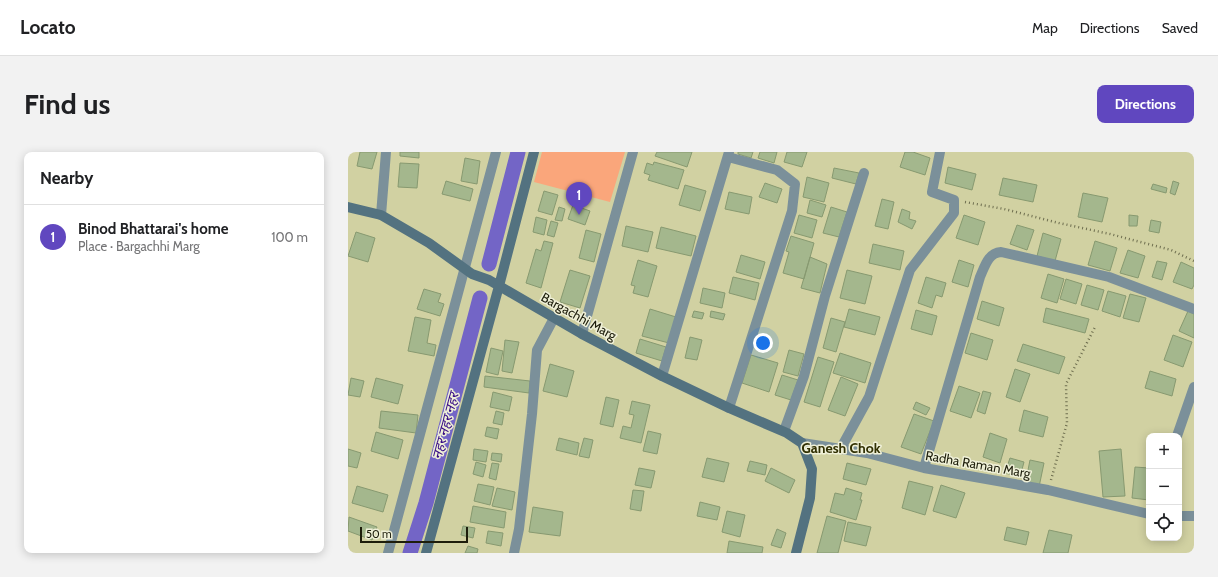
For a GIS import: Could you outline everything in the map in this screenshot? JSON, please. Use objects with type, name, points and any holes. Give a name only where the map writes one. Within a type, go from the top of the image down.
[{"type":"street","points":[[381,215],[386,152]]},
{"type":"street","points":[[388,553],[468,272],[496,152]]},
{"type":"street","points":[[426,553],[534,152]]},
{"type":"street","points":[[582,334],[632,152]]},
{"type":"street","points":[[841,448],[869,396],[910,270],[954,213],[954,200],[932,192],[940,152]]},
{"type":"street","points":[[662,376],[729,154],[777,170],[795,184],[792,211],[729,408]]},
{"type":"street","points":[[784,431],[804,376],[825,296],[864,173]]},
{"type":"street","name":"Bargachhi Marg","points":[[348,207],[381,215],[429,243],[468,272],[489,280],[582,334],[662,376],[729,408],[784,431],[802,443]]},
{"type":"street","points":[[924,468],[980,277],[989,258],[996,252],[1109,277],[1194,309]]},
{"type":"street","points":[[514,553],[519,529],[530,429],[536,350],[554,318]]},
{"type":"street","points":[[1179,433],[1194,387]]},
{"type":"street","points":[[796,553],[810,498],[812,469],[802,443]]},
{"type":"street","name":"Radha Raman Marg","points":[[802,443],[867,453],[924,468],[1048,490],[1146,513]]},
{"type":"street","points":[[1182,516],[1194,516]]},
{"type":"path","points":[[954,200],[1004,209],[1110,234],[1171,250],[1194,260]]},
{"type":"path","points":[[1048,490],[1067,423],[1066,384],[1095,327]]},
{"type":"shaded area","points":[[542,152],[625,152],[610,202],[534,182]]},
{"type":"building","points":[[360,152],[377,152],[372,169],[357,166]]},
{"type":"building","points":[[400,152],[419,152],[419,158],[400,156]]},
{"type":"building","points":[[657,152],[692,152],[687,167],[655,156]]},
{"type":"building","points":[[738,152],[753,152],[751,158],[738,154]]},
{"type":"building","points":[[760,152],[777,152],[774,163],[758,158]]},
{"type":"building","points":[[787,152],[807,152],[802,167],[784,162]]},
{"type":"building","points":[[905,152],[913,152],[930,158],[925,175],[900,167]]},
{"type":"building","points":[[465,158],[480,161],[477,184],[461,181]]},
{"type":"building","points":[[654,162],[684,170],[678,189],[648,180],[650,175],[644,173],[647,163],[653,165]]},
{"type":"building","points":[[400,163],[419,164],[417,188],[398,187]]},
{"type":"building","points":[[948,167],[976,174],[972,190],[945,183]]},
{"type":"building","points":[[834,168],[859,173],[856,184],[832,178]]},
{"type":"building","points":[[807,177],[829,183],[824,202],[803,197]]},
{"type":"building","points":[[1003,178],[1037,185],[1033,202],[999,195]]},
{"type":"building","points":[[446,181],[473,189],[470,201],[442,194]]},
{"type":"building","points":[[1173,181],[1179,183],[1175,195],[1170,193]]},
{"type":"building","points":[[765,183],[782,189],[777,203],[759,197]]},
{"type":"building","points":[[1153,184],[1167,188],[1166,193],[1151,189]]},
{"type":"building","points":[[685,185],[706,191],[700,211],[679,205]]},
{"type":"building","points":[[544,191],[558,195],[552,215],[538,211]]},
{"type":"building","points":[[729,192],[752,197],[749,214],[725,209]]},
{"type":"building","points":[[1083,193],[1108,198],[1102,222],[1078,217]]},
{"type":"building","points":[[882,199],[894,202],[888,229],[875,226]]},
{"type":"building","points":[[810,200],[826,205],[822,217],[807,213]]},
{"type":"building","points":[[573,205],[590,211],[585,225],[568,219]]},
{"type":"building","points":[[559,207],[565,209],[562,221],[555,220]]},
{"type":"building","points":[[831,207],[847,212],[839,237],[823,233]]},
{"type":"building","points":[[902,209],[910,212],[909,219],[916,221],[912,229],[898,222]]},
{"type":"building","points":[[799,215],[817,220],[812,238],[794,233]]},
{"type":"building","points":[[964,215],[985,222],[978,245],[956,238]]},
{"type":"building","points":[[1129,215],[1138,216],[1137,226],[1129,226]]},
{"type":"building","points":[[536,217],[547,220],[544,235],[533,232]]},
{"type":"building","points":[[1151,220],[1161,222],[1159,233],[1149,231]]},
{"type":"building","points":[[551,221],[558,223],[554,237],[547,235]]},
{"type":"building","points":[[1017,225],[1034,230],[1027,250],[1010,244]]},
{"type":"building","points":[[626,226],[653,232],[648,252],[622,246]]},
{"type":"building","points":[[661,227],[696,236],[691,256],[656,248]]},
{"type":"building","points":[[586,230],[601,234],[594,262],[579,258]]},
{"type":"building","points":[[356,232],[375,238],[368,262],[348,256]]},
{"type":"building","points":[[1043,233],[1061,239],[1055,261],[1037,256]]},
{"type":"building","points":[[791,236],[814,243],[804,279],[783,273],[789,252],[786,251]]},
{"type":"building","points":[[544,241],[553,243],[541,288],[526,283],[536,249],[541,251]]},
{"type":"building","points":[[1095,241],[1117,248],[1110,271],[1088,265]]},
{"type":"building","points":[[873,244],[904,251],[900,270],[869,263]]},
{"type":"building","points":[[1128,250],[1145,256],[1138,278],[1120,273]]},
{"type":"building","points":[[741,255],[765,262],[760,279],[736,272]]},
{"type":"building","points":[[810,257],[827,264],[820,293],[801,288]]},
{"type":"building","points":[[638,260],[657,266],[648,297],[633,293],[635,286],[631,285]]},
{"type":"building","points":[[959,260],[974,265],[968,287],[952,282]]},
{"type":"building","points":[[1157,261],[1167,263],[1162,280],[1152,277]]},
{"type":"building","points":[[1181,262],[1194,268],[1194,285],[1192,289],[1173,282]]},
{"type":"building","points":[[570,270],[590,276],[580,308],[560,302]]},
{"type":"building","points":[[847,270],[872,276],[865,304],[840,298]]},
{"type":"building","points":[[1048,274],[1064,279],[1057,303],[1041,298]]},
{"type":"building","points":[[733,277],[759,283],[755,300],[729,293]]},
{"type":"building","points":[[926,277],[946,283],[942,297],[936,295],[932,308],[918,303]]},
{"type":"building","points":[[1066,279],[1082,284],[1076,304],[1060,299]]},
{"type":"building","points":[[1087,285],[1104,290],[1098,310],[1081,305]]},
{"type":"building","points":[[703,288],[725,293],[722,308],[700,303]]},
{"type":"building","points":[[424,289],[441,294],[438,302],[444,304],[440,316],[417,309]]},
{"type":"building","points":[[1108,291],[1126,296],[1120,317],[1102,311]]},
{"type":"building","points":[[1130,294],[1146,298],[1139,322],[1123,318]]},
{"type":"building","points":[[982,301],[1004,308],[999,326],[977,319]]},
{"type":"building","points":[[1046,308],[1089,319],[1085,333],[1043,322]]},
{"type":"building","points":[[650,309],[676,317],[669,343],[642,336]]},
{"type":"building","points":[[849,309],[880,317],[875,335],[844,327]]},
{"type":"building","points":[[916,310],[937,316],[932,335],[911,329]]},
{"type":"building","points":[[694,311],[704,313],[702,319],[692,317]]},
{"type":"building","points":[[711,311],[725,314],[723,320],[710,317]]},
{"type":"building","points":[[1188,311],[1194,314],[1194,338],[1179,331]]},
{"type":"building","points":[[415,317],[431,320],[427,343],[436,345],[434,356],[408,351]]},
{"type":"building","points":[[831,318],[845,322],[836,352],[823,348]]},
{"type":"building","points":[[971,333],[993,340],[987,360],[965,353]]},
{"type":"building","points":[[1173,335],[1192,342],[1183,367],[1164,360]]},
{"type":"building","points":[[690,337],[702,340],[697,360],[685,358]]},
{"type":"building","points":[[640,339],[666,347],[662,361],[636,353]]},
{"type":"building","points":[[505,340],[519,342],[512,373],[502,371]]},
{"type":"building","points":[[1023,344],[1065,357],[1059,374],[1017,361]]},
{"type":"building","points":[[491,348],[503,351],[498,375],[486,372]]},
{"type":"building","points":[[789,350],[804,354],[798,376],[783,372]]},
{"type":"building","points":[[840,353],[871,363],[865,383],[833,373]]},
{"type":"building","points":[[751,355],[778,363],[769,392],[742,383]]},
{"type":"building","points":[[818,357],[834,362],[820,407],[804,402]]},
{"type":"building","points":[[550,364],[574,371],[567,397],[543,391]]},
{"type":"building","points":[[1015,369],[1030,374],[1020,402],[1006,397]]},
{"type":"building","points":[[1150,371],[1176,379],[1172,396],[1145,388]]},
{"type":"building","points":[[782,375],[798,380],[791,400],[775,395]]},
{"type":"building","points":[[485,376],[530,381],[529,393],[484,387]]},
{"type":"building","points":[[841,377],[858,384],[845,416],[828,410]]},
{"type":"building","points":[[351,378],[364,381],[360,397],[348,395]]},
{"type":"building","points":[[376,378],[403,385],[398,404],[371,397]]},
{"type":"building","points":[[959,386],[980,393],[971,418],[950,411]]},
{"type":"building","points":[[983,391],[991,393],[985,414],[977,411]]},
{"type":"building","points":[[493,392],[512,397],[509,411],[490,407]]},
{"type":"building","points":[[606,397],[619,400],[613,427],[600,424]]},
{"type":"building","points":[[632,401],[650,405],[641,443],[620,438],[623,426],[631,428],[634,415],[629,414]]},
{"type":"building","points":[[916,402],[930,408],[926,415],[913,409]]},
{"type":"building","points":[[1024,410],[1048,417],[1043,437],[1019,431]]},
{"type":"building","points":[[381,411],[418,415],[416,433],[379,428]]},
{"type":"building","points":[[496,411],[504,413],[502,425],[493,423]]},
{"type":"building","points":[[914,414],[934,421],[921,454],[901,447]]},
{"type":"building","points":[[487,427],[499,429],[497,439],[485,436]]},
{"type":"building","points":[[648,431],[661,434],[657,454],[643,451]]},
{"type":"building","points":[[376,432],[403,440],[398,459],[371,451]]},
{"type":"building","points":[[990,433],[1007,439],[1000,463],[983,457]]},
{"type":"building","points":[[559,438],[579,443],[577,455],[556,450]]},
{"type":"building","points":[[584,438],[593,440],[589,458],[579,456]]},
{"type":"building","points":[[348,449],[361,453],[357,468],[348,466]]},
{"type":"building","points":[[474,449],[488,451],[486,462],[473,460]]},
{"type":"building","points":[[1121,449],[1125,496],[1103,497],[1099,451]]},
{"type":"building","points":[[492,453],[502,454],[501,462],[491,460]]},
{"type":"building","points":[[707,458],[729,463],[724,482],[702,477]]},
{"type":"building","points":[[1010,458],[1024,462],[1020,477],[1005,473]]},
{"type":"building","points":[[1030,460],[1044,463],[1039,487],[1025,485]]},
{"type":"building","points":[[750,461],[767,465],[765,475],[747,471]]},
{"type":"building","points":[[476,462],[486,465],[483,477],[473,474]]},
{"type":"building","points":[[492,463],[499,464],[496,480],[489,478]]},
{"type":"building","points":[[847,463],[871,469],[866,485],[843,479]]},
{"type":"building","points":[[1135,467],[1146,468],[1146,500],[1132,498]]},
{"type":"building","points":[[639,468],[655,471],[651,488],[635,485]]},
{"type":"building","points":[[771,468],[795,480],[789,493],[765,481]]},
{"type":"building","points":[[909,481],[933,487],[925,515],[902,508]]},
{"type":"building","points":[[478,484],[494,487],[490,505],[474,501]]},
{"type":"building","points":[[941,485],[965,493],[956,518],[933,511]]},
{"type":"building","points":[[357,486],[388,495],[383,512],[352,503]]},
{"type":"building","points":[[497,488],[515,492],[512,510],[492,506]]},
{"type":"building","points":[[846,488],[862,493],[860,500],[862,500],[856,520],[830,512],[835,493],[844,495]]},
{"type":"building","points":[[633,490],[644,491],[641,511],[630,509]]},
{"type":"building","points":[[700,502],[720,507],[717,520],[697,516]]},
{"type":"building","points":[[473,506],[506,512],[504,528],[470,522]]},
{"type":"building","points":[[533,507],[563,512],[560,536],[529,532]]},
{"type":"building","points":[[727,511],[745,515],[740,537],[722,532]]},
{"type":"building","points":[[827,516],[846,521],[838,553],[817,553]]},
{"type":"building","points":[[349,517],[377,527],[372,540],[348,531]]},
{"type":"building","points":[[848,522],[871,527],[866,546],[844,541]]},
{"type":"building","points":[[463,526],[475,528],[473,538],[461,535]]},
{"type":"building","points":[[1007,527],[1029,532],[1026,545],[1004,540]]},
{"type":"building","points":[[777,529],[786,533],[781,548],[771,545]]},
{"type":"building","points":[[1049,530],[1072,535],[1068,553],[1043,553]]},
{"type":"building","points":[[488,531],[503,533],[501,546],[486,543]]},
{"type":"building","points":[[729,541],[763,547],[762,553],[727,553]]},
{"type":"building","points":[[468,546],[478,549],[477,553],[465,553]]},
{"type":"waterway","name":"नहर नहर नहर","points":[[489,264],[518,152]]},
{"type":"waterway","name":"नहर नहर नहर","points":[[410,553],[426,503],[480,298]]},
{"type":"place","name":"Binod Bhattarai's home","points":[[579,215]]},
{"type":"district","name":"Ganesh Chok","points":[[841,448]]}]
